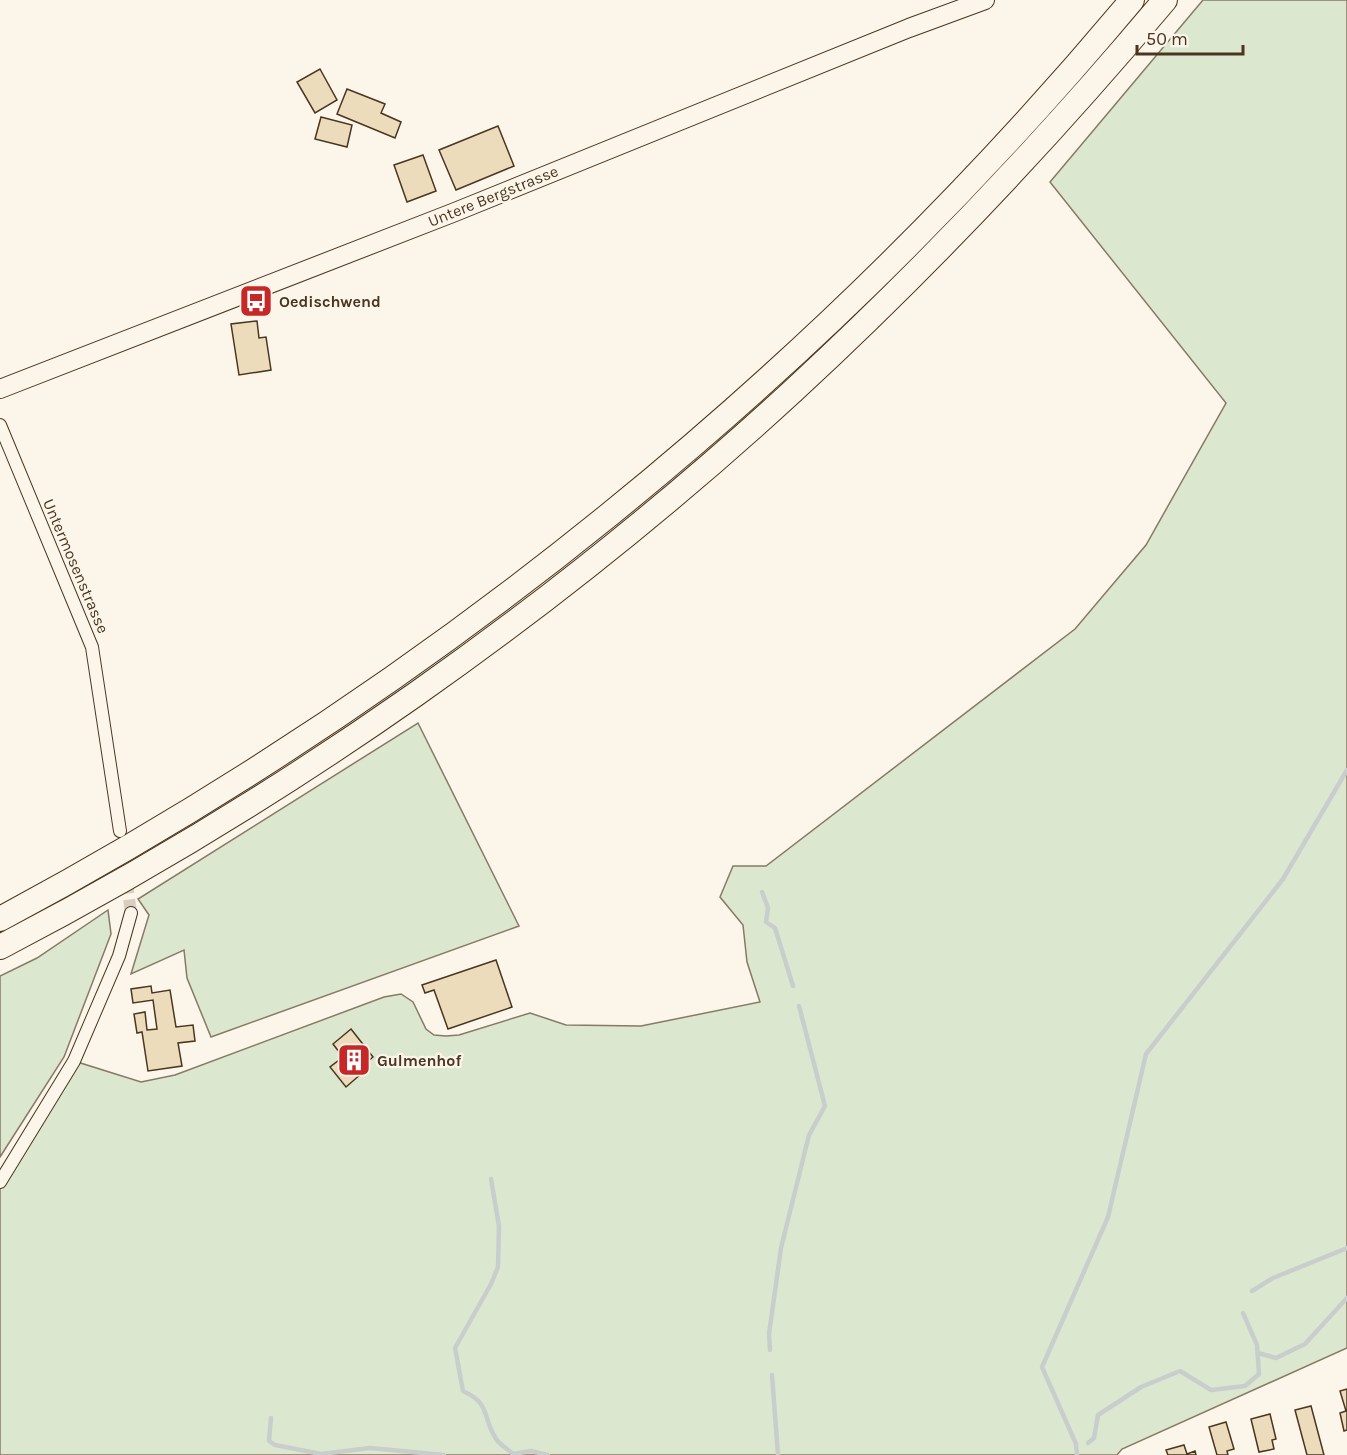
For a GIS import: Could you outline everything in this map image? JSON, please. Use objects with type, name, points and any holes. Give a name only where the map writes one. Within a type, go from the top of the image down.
[{"type":"highway","points":[[0,919],[160,828],[285,751],[440,644],[621,506],[735,408],[874,279],[988,162],[1132,0]]},
{"type":"highway","points":[[0,947],[165,855],[294,775],[442,674],[547,597],[621,538],[791,393],[896,294],[1048,135],[1165,0]]},
{"type":"main road","name":"Untere Bergstrasse","points":[[0,389],[454,212],[909,28],[985,0]]},
{"type":"street","name":"Untermosenstrasse","points":[[0,425],[92,647],[120,831]]},
{"type":"street","points":[[0,1182],[74,1061],[119,956],[131,913]]},
{"type":"green space","points":[[1203,0],[1347,0],[1347,1348],[1122,1449],[1117,1455],[0,1455],[0,1182],[74,1061],[141,1082],[175,1075],[384,997],[401,994],[413,1002],[426,1029],[434,1035],[446,1036],[459,1035],[530,1013],[566,1025],[641,1026],[760,1002],[747,962],[743,925],[720,897],[733,866],[766,866],[1075,629],[1146,545],[1226,403],[1050,182]]},
{"type":"green space","points":[[418,723],[519,926],[211,1037],[187,978],[184,950],[131,974],[149,915],[138,899]]},
{"type":"green space","points":[[108,910],[111,934],[64,1057],[0,1157],[0,976],[37,958]]},
{"type":"building","points":[[320,69],[337,100],[315,113],[297,82]]},
{"type":"building","points":[[347,89],[385,104],[381,113],[401,122],[395,138],[337,114]]},
{"type":"building","points":[[321,117],[352,125],[347,147],[315,139]]},
{"type":"building","points":[[498,126],[514,166],[456,190],[439,150]]},
{"type":"building","points":[[423,155],[436,191],[407,202],[394,165]]},
{"type":"building","points":[[257,321],[259,338],[266,337],[271,370],[239,375],[231,324]]},
{"type":"building","points":[[496,960],[512,1007],[448,1029],[434,990],[425,993],[422,985]]},
{"type":"building","points":[[151,986],[152,993],[170,990],[176,1027],[193,1025],[195,1041],[178,1043],[182,1066],[148,1071],[142,1032],[137,1033],[134,1014],[145,1012],[147,1030],[157,1029],[153,1000],[133,1003],[131,989]]},
{"type":"building","name":"Gulmenhof","points":[[351,1029],[373,1057],[365,1064],[368,1068],[346,1087],[330,1067],[343,1057],[333,1044]]},
{"type":"building","points":[[1347,1389],[1347,1430],[1344,1431],[1340,1413],[1346,1411],[1340,1391]]},
{"type":"building","points":[[1311,1406],[1324,1455],[1307,1455],[1295,1410]]},
{"type":"building","points":[[1270,1414],[1276,1439],[1272,1440],[1274,1449],[1259,1452],[1251,1419]]},
{"type":"building","points":[[1226,1422],[1234,1449],[1227,1451],[1228,1455],[1217,1455],[1209,1427]]},
{"type":"building","points":[[1184,1445],[1187,1454],[1195,1451],[1196,1455],[1168,1455],[1166,1450]]},
{"type":"waterway","points":[[1077,1455],[1076,1444],[1042,1367],[1108,1217],[1146,1054],[1283,879],[1347,770]]},
{"type":"waterway","points":[[762,892],[768,908],[766,922],[775,928],[793,986]]},
{"type":"waterway","points":[[770,1350],[769,1334],[781,1248],[809,1135],[825,1106],[799,1006]]},
{"type":"waterway","points":[[491,1179],[499,1226],[498,1267],[455,1348],[463,1391],[482,1406],[496,1440],[513,1454],[531,1451],[548,1455]]},
{"type":"waterway","points":[[1252,1291],[1273,1278],[1347,1248]]},
{"type":"waterway","points":[[1258,1353],[1276,1358],[1305,1344],[1347,1298]]},
{"type":"waterway","points":[[1088,1443],[1094,1438],[1098,1415],[1141,1387],[1180,1371],[1211,1390],[1245,1386],[1259,1374],[1257,1345],[1243,1313]]},
{"type":"waterway","points":[[772,1375],[778,1455]]},
{"type":"waterway","points":[[271,1418],[269,1441],[275,1445],[321,1454],[370,1448],[444,1455]]},
{"type":"tunnel","points":[[122,846],[131,913]]},
{"type":"place","name":"Oedischwend","points":[[256,301]]},
{"type":"place","name":"Gulmenhof","points":[[354,1060]]}]
